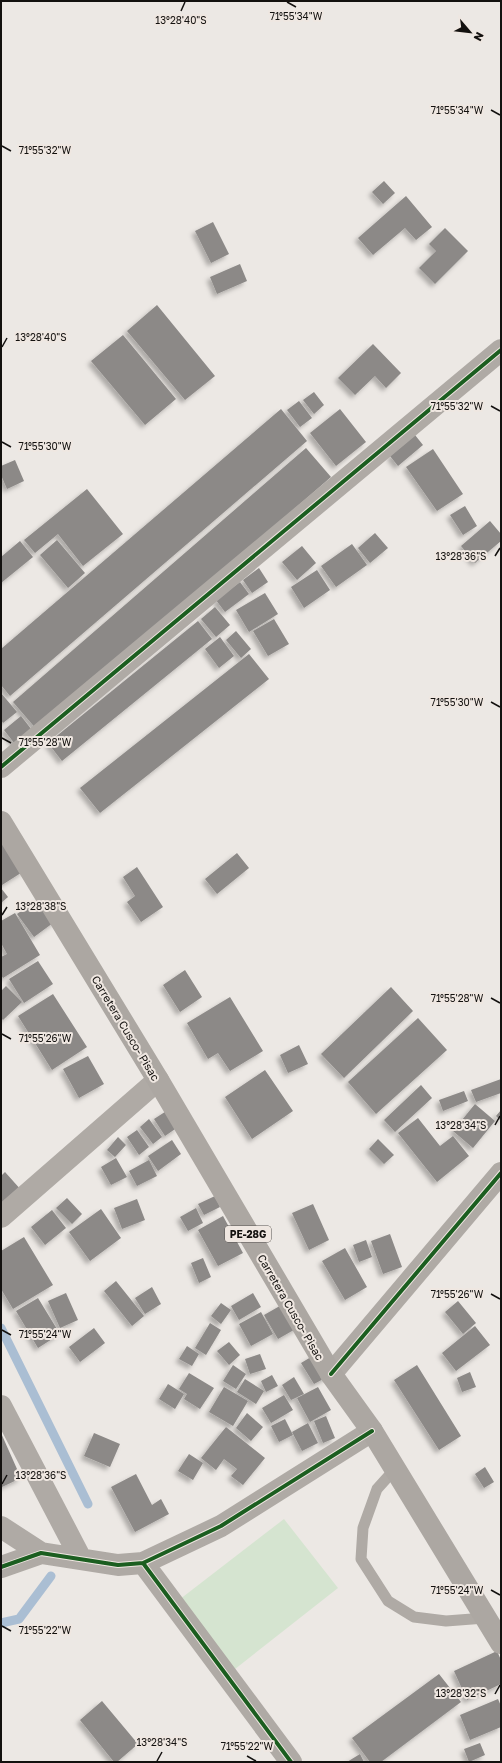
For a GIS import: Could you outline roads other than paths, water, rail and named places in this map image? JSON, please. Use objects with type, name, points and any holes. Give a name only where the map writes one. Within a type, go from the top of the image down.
[{"type":"highway","name":"Carretera Cusco- Pisac","points":[[1,822],[158,1080],[331,1374],[372,1431],[501,1644]]},
{"type":"street","points":[[1,767],[501,350]]},
{"type":"street","points":[[1,1217],[158,1080]]},
{"type":"street","points":[[331,1374],[501,1173]]},
{"type":"street","points":[[1,1406],[81,1559]]},
{"type":"street","points":[[1,1527],[40,1553],[118,1565],[143,1563],[221,1526],[372,1431]]},
{"type":"street","points":[[1,1567],[40,1553]]},
{"type":"street","points":[[143,1563],[291,1762]]},
{"type":"lane","points":[[395,1469],[377,1489],[363,1528],[361,1559],[388,1601],[414,1617],[446,1621],[486,1618]]},
{"type":"waterway","points":[[1,1328],[88,1504]]},
{"type":"waterway","points":[[1,1623],[19,1619],[51,1576]]}]
